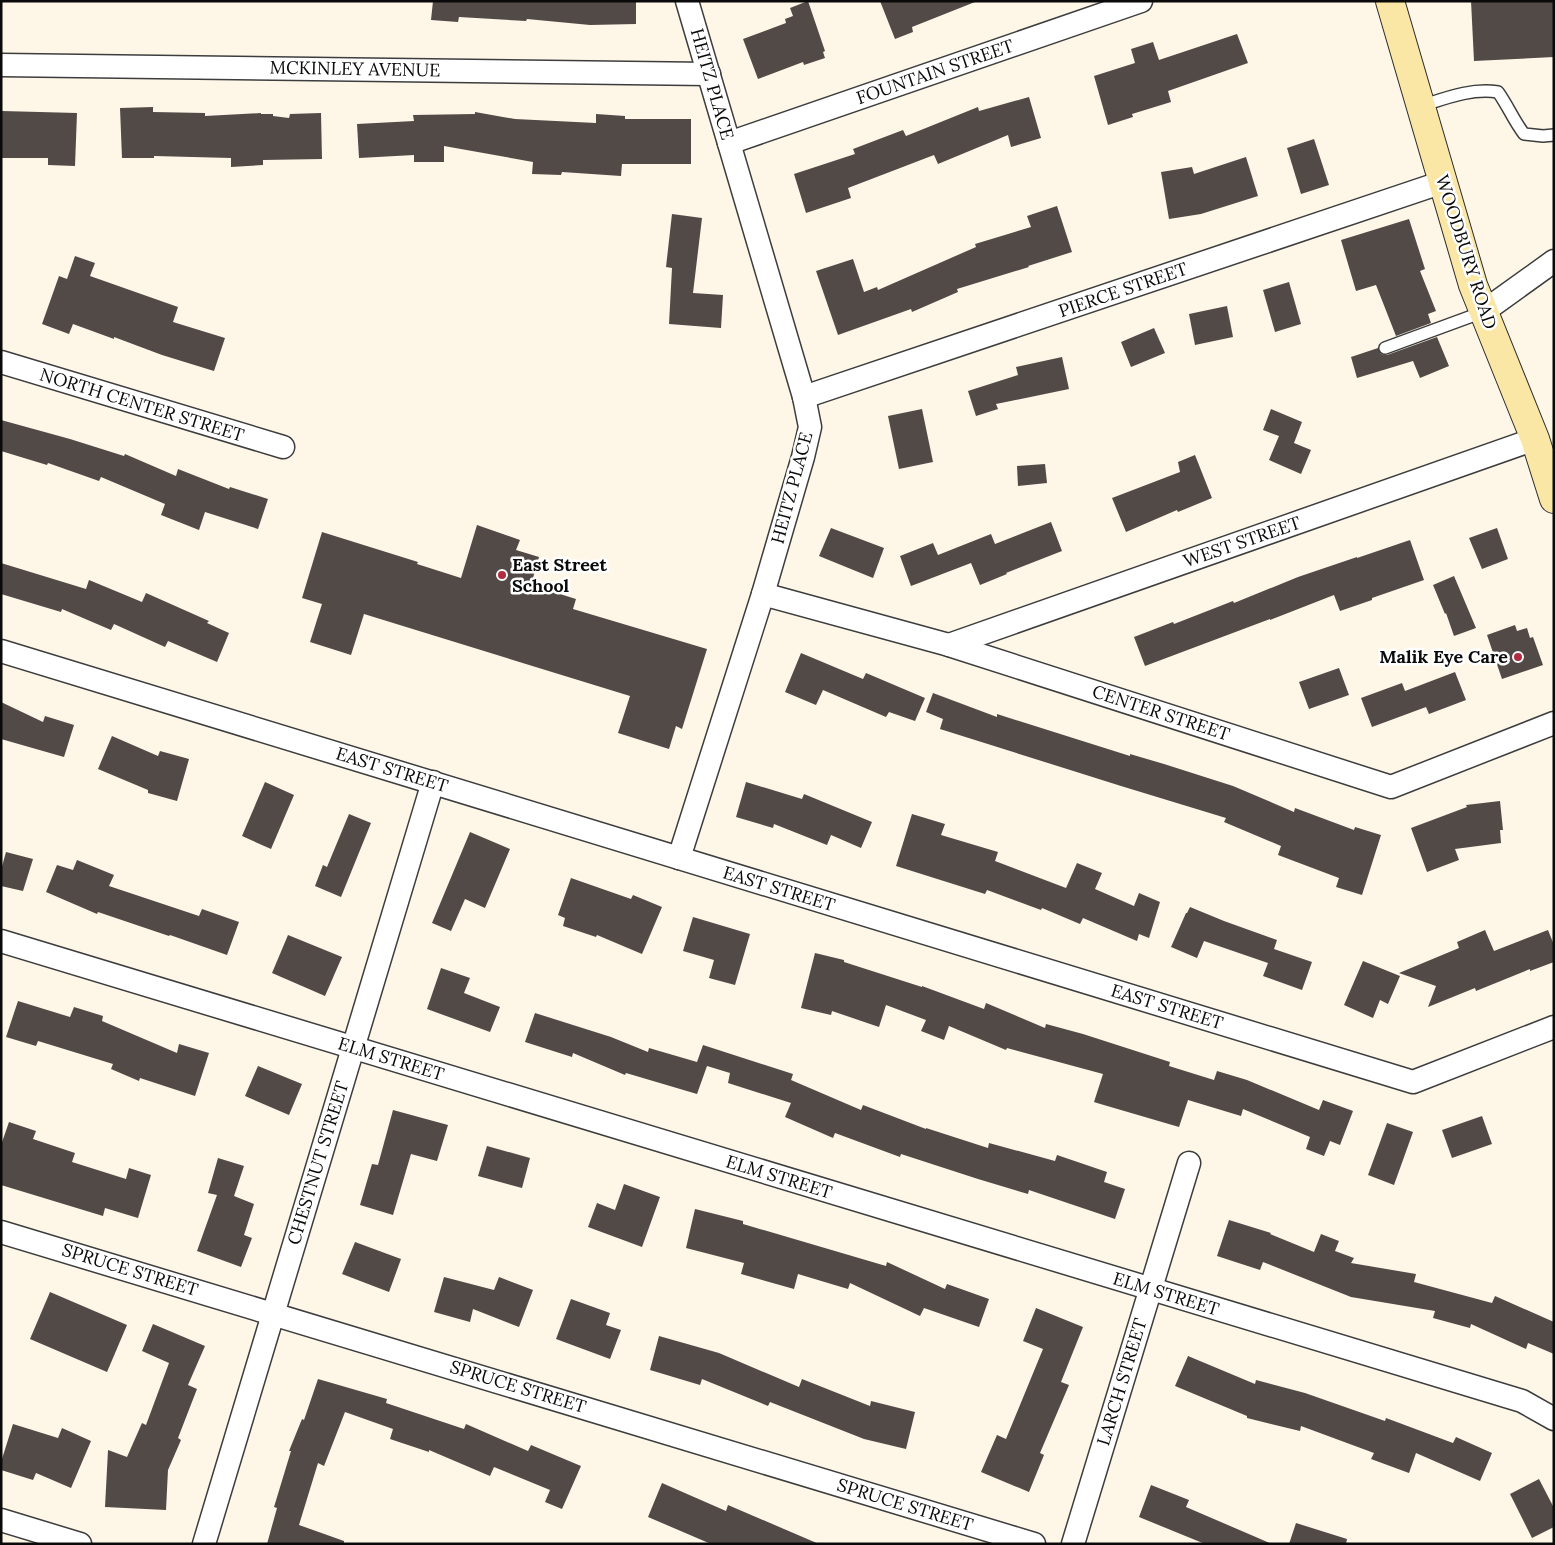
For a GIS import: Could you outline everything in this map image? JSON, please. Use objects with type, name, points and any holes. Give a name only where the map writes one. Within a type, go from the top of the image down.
[{"type":"main road","name":"WOODBURY ROAD","points":[[1390,1],[1471,278],[1535,439],[1553,496]]},
{"type":"street","name":"HEITZ PLACE","points":[[679,858],[763,594],[810,427],[804,397],[688,1]]},
{"type":"street","name":"FOUNTAIN STREET","points":[[729,143],[1141,1]]},
{"type":"street","name":"MCKINLEY AVENUE","points":[[1,65],[709,74]]},
{"type":"street","name":"PIERCE STREET","points":[[804,397],[1443,182]]},
{"type":"street","points":[[1483,312],[1554,261]]},
{"type":"street","name":"NORTH CENTER STREET","points":[[1,362],[283,447]]},
{"type":"street","name":"WEST STREET","points":[[949,645],[1535,439]]},
{"type":"street","name":"CENTER STREET","points":[[763,594],[949,645],[1391,787],[1554,723]]},
{"type":"street","name":"EAST STREET","points":[[1,651],[1413,1082],[1554,1027]]},
{"type":"street","name":"CHESTNUT STREET","points":[[204,1544],[433,782]]},
{"type":"street","name":"ELM STREET","points":[[1,941],[1522,1401],[1554,1419]]},
{"type":"street","name":"LARCH STREET","points":[[1073,1544],[1149,1289],[1189,1163]]},
{"type":"street","name":"SPRUCE STREET","points":[[1,1232],[1034,1544]]},
{"type":"street","points":[[1,1520],[80,1544]]},
{"type":"lane","points":[[1421,106],[1460,94],[1487,91],[1498,92],[1505,101],[1516,125],[1524,134],[1554,135]]},
{"type":"lane","points":[[1385,348],[1483,312]]},
{"type":"building","points":[[433,1],[636,1],[636,24],[590,25],[527,19],[526,21],[459,17],[458,22],[431,20]]},
{"type":"building","points":[[808,1],[825,51],[823,52],[825,58],[804,65],[803,62],[758,79],[743,39],[786,23],[785,19],[793,16],[790,8]]},
{"type":"building","points":[[880,1],[975,2],[912,27],[913,32],[895,39]]},
{"type":"building","points":[[1471,1],[1554,1],[1554,57],[1474,61]]},
{"type":"building","points":[[1237,34],[1248,63],[1168,91],[1171,102],[1132,114],[1133,117],[1108,125],[1094,76],[1135,63],[1131,49],[1153,42],[1159,60]]},
{"type":"building","points":[[1029,97],[1041,138],[1011,147],[1008,135],[938,164],[934,155],[848,188],[851,198],[806,213],[794,174],[855,154],[853,149],[903,130],[906,136],[978,107],[979,111]]},
{"type":"building","points":[[153,107],[153,112],[205,113],[205,116],[261,113],[289,118],[290,114],[321,113],[322,159],[263,160],[263,165],[231,167],[231,158],[154,156],[154,158],[122,158],[120,108]]},
{"type":"building","points":[[2,111],[77,113],[75,166],[48,165],[48,158],[2,158]]},
{"type":"building","points":[[475,112],[515,119],[596,123],[596,114],[625,116],[625,119],[691,119],[691,164],[622,164],[621,176],[562,172],[561,175],[532,174],[533,162],[444,146],[444,162],[414,162],[414,155],[359,158],[357,124],[414,121],[413,115],[475,114]]},
{"type":"building","points":[[1314,139],[1329,185],[1301,194],[1287,148]]},
{"type":"building","points":[[1246,157],[1258,196],[1201,214],[1169,219],[1161,172],[1192,167],[1194,174]]},
{"type":"building","points":[[1057,206],[1072,252],[957,289],[958,292],[912,312],[911,309],[838,335],[816,271],[853,259],[864,292],[877,287],[878,290],[976,247],[975,244],[1031,227],[1027,216]]},
{"type":"building","points":[[672,214],[702,218],[693,293],[723,295],[721,328],[669,324],[672,268],[666,267]]},
{"type":"building","points":[[1409,219],[1425,269],[1420,271],[1436,311],[1428,314],[1431,323],[1396,336],[1376,285],[1356,291],[1341,240]]},
{"type":"building","points":[[75,256],[95,263],[90,276],[178,307],[173,322],[225,338],[214,371],[73,324],[69,334],[42,324],[59,276],[67,279]]},
{"type":"building","points":[[1289,282],[1301,324],[1275,332],[1263,290]]},
{"type":"building","points":[[1227,306],[1233,337],[1195,345],[1189,314]]},
{"type":"building","points":[[1154,328],[1165,353],[1131,367],[1121,342]]},
{"type":"building","points":[[1437,337],[1449,366],[1420,378],[1413,361],[1357,378],[1351,357],[1378,348],[1381,354],[1387,355]]},
{"type":"building","points":[[1062,357],[1069,389],[996,404],[998,409],[976,416],[968,391],[1018,375],[1016,367]]},
{"type":"building","points":[[922,409],[933,462],[899,469],[888,416]]},
{"type":"building","points":[[1271,409],[1302,422],[1294,443],[1311,450],[1301,474],[1269,460],[1279,436],[1263,430]]},
{"type":"building","points":[[1,420],[124,456],[125,454],[176,476],[178,469],[229,489],[230,487],[268,499],[258,529],[205,512],[199,530],[161,515],[165,504],[101,477],[99,481],[48,463],[47,465],[1,451]]},
{"type":"building","points":[[1195,455],[1212,498],[1178,512],[1177,510],[1126,532],[1112,498],[1180,472],[1178,462]]},
{"type":"building","points":[[1045,464],[1047,483],[1018,486],[1017,466]]},
{"type":"building","points":[[1051,522],[1062,551],[980,585],[971,563],[911,586],[900,556],[933,543],[938,555],[991,534],[995,544]]},
{"type":"building","points":[[477,525],[520,540],[516,550],[539,557],[531,585],[576,599],[573,609],[707,649],[682,729],[676,726],[669,749],[618,733],[630,696],[364,614],[351,655],[310,642],[322,604],[302,598],[322,532],[418,562],[417,564],[461,578]]},
{"type":"building","points":[[831,528],[884,548],[873,578],[819,556]]},
{"type":"building","points":[[1497,528],[1508,559],[1482,569],[1469,538]]},
{"type":"building","points":[[1410,540],[1424,580],[1340,611],[1334,595],[1145,666],[1134,637],[1233,601],[1234,603],[1298,577]]},
{"type":"building","points":[[1,563],[86,589],[89,580],[142,602],[146,593],[209,621],[207,623],[229,633],[217,662],[168,641],[165,647],[114,624],[111,630],[62,609],[61,612],[1,594]]},
{"type":"building","points":[[1454,576],[1476,628],[1454,636],[1433,585]]},
{"type":"building","name":"Malik Eye Care","points":[[1515,625],[1517,631],[1527,628],[1530,638],[1533,637],[1543,665],[1502,679],[1487,635]]},
{"type":"building","points":[[801,653],[863,679],[866,673],[925,698],[915,721],[889,712],[886,717],[823,690],[816,705],[785,692]]},
{"type":"building","points":[[1339,668],[1349,695],[1309,709],[1299,682]]},
{"type":"building","points":[[1455,672],[1466,700],[1429,714],[1426,707],[1372,727],[1361,698],[1402,683],[1405,691]]},
{"type":"building","points":[[933,693],[997,717],[997,714],[1233,786],[1294,812],[1295,808],[1354,830],[1355,827],[1381,835],[1362,895],[1336,887],[1339,878],[1278,855],[1281,846],[1224,822],[1226,818],[940,729],[943,719],[926,712]]},
{"type":"building","points":[[1,702],[43,722],[45,716],[74,725],[64,757],[1,739]]},
{"type":"building","points":[[112,736],[158,756],[160,751],[189,759],[177,801],[148,793],[148,790],[98,769]]},
{"type":"building","points":[[265,782],[294,795],[271,849],[242,836]]},
{"type":"building","points":[[746,782],[802,799],[804,794],[872,822],[861,848],[831,835],[827,845],[774,824],[773,828],[736,817]]},
{"type":"building","points":[[1500,801],[1503,830],[1500,830],[1501,843],[1455,849],[1459,860],[1427,872],[1411,828],[1467,807],[1466,805]]},
{"type":"building","points":[[349,814],[371,823],[341,897],[315,886],[323,865],[327,867]]},
{"type":"building","points":[[912,814],[945,824],[941,835],[998,852],[995,861],[1066,888],[1077,863],[1102,873],[1095,889],[1134,906],[1139,893],[1160,902],[1149,938],[1139,934],[1137,941],[1083,918],[1080,924],[1042,908],[1041,910],[987,890],[985,894],[896,866]]},
{"type":"building","points":[[470,832],[510,849],[485,908],[465,899],[451,931],[432,923]]},
{"type":"building","points":[[6,852],[33,859],[23,891],[1,886],[1,870]]},
{"type":"building","points":[[77,860],[114,875],[109,886],[199,916],[202,909],[239,922],[227,955],[98,912],[97,914],[46,892],[57,865],[73,870]]},
{"type":"building","points":[[571,878],[631,899],[633,895],[662,907],[642,954],[597,935],[596,937],[563,926],[565,918],[558,915]]},
{"type":"building","points":[[1190,907],[1277,940],[1274,949],[1312,962],[1302,990],[1263,976],[1268,963],[1204,941],[1197,958],[1171,947]]},
{"type":"building","points":[[693,917],[750,934],[735,985],[709,978],[714,960],[683,951]]},
{"type":"building","points":[[1485,930],[1494,951],[1548,930],[1554,945],[1554,962],[1530,971],[1530,969],[1476,991],[1475,988],[1428,1007],[1436,986],[1399,973],[1459,948],[1457,942]]},
{"type":"building","points":[[288,935],[342,957],[325,996],[272,973]]},
{"type":"building","points":[[815,953],[844,960],[844,962],[922,986],[984,1009],[986,1003],[1045,1028],[1046,1024],[1083,1034],[1170,1062],[1169,1066],[1214,1080],[1217,1071],[1247,1080],[1319,1110],[1323,1100],[1353,1111],[1340,1145],[1330,1141],[1324,1156],[1306,1149],[1310,1137],[1243,1109],[1241,1116],[1188,1100],[1179,1127],[1097,1103],[1094,1102],[1103,1074],[1007,1048],[1006,1050],[949,1026],[944,1040],[921,1031],[926,1020],[886,1005],[879,1027],[832,1011],[831,1015],[801,1008]]},
{"type":"building","points":[[1363,961],[1400,976],[1388,1004],[1380,1000],[1373,1018],[1344,1005]]},
{"type":"building","points":[[441,968],[470,978],[464,993],[500,1007],[490,1032],[427,1009]]},
{"type":"building","points":[[18,1001],[70,1017],[74,1007],[103,1016],[102,1021],[177,1053],[179,1044],[209,1053],[195,1096],[140,1078],[139,1081],[111,1069],[113,1064],[38,1041],[36,1046],[6,1037]]},
{"type":"building","points":[[535,1013],[611,1037],[648,1052],[649,1048],[697,1062],[703,1045],[793,1074],[791,1080],[861,1110],[863,1105],[926,1129],[988,1148],[989,1143],[1055,1161],[1057,1155],[1107,1172],[1104,1182],[1125,1189],[1115,1219],[1029,1190],[1028,1194],[901,1154],[900,1157],[835,1133],[833,1138],[785,1117],[791,1103],[728,1083],[730,1073],[707,1066],[697,1094],[626,1073],[625,1075],[573,1053],[572,1057],[525,1042]]},
{"type":"building","points":[[258,1066],[302,1084],[289,1115],[245,1096]]},
{"type":"building","points":[[393,1110],[448,1125],[437,1161],[411,1154],[393,1215],[360,1205],[372,1164],[378,1165]]},
{"type":"building","points":[[1482,1116],[1492,1144],[1452,1158],[1442,1130]]},
{"type":"building","points":[[9,1122],[36,1131],[33,1139],[75,1153],[72,1162],[126,1179],[129,1168],[151,1175],[138,1218],[105,1208],[103,1216],[1,1185],[1,1145]]},
{"type":"building","points":[[1387,1123],[1413,1132],[1394,1185],[1368,1175]]},
{"type":"building","points":[[487,1146],[530,1158],[522,1188],[478,1176]]},
{"type":"building","points":[[218,1158],[244,1166],[234,1196],[254,1204],[244,1235],[252,1238],[241,1267],[197,1251],[217,1195],[208,1193]]},
{"type":"building","points":[[624,1184],[660,1197],[642,1247],[588,1227],[597,1203],[615,1210]]},
{"type":"building","points":[[695,1209],[743,1221],[743,1224],[886,1266],[887,1262],[945,1289],[947,1284],[989,1299],[979,1327],[924,1308],[920,1316],[850,1283],[848,1289],[798,1274],[794,1289],[741,1274],[744,1263],[686,1248]]},
{"type":"building","points":[[1229,1220],[1271,1233],[1314,1252],[1321,1234],[1339,1241],[1335,1251],[1354,1258],[1351,1263],[1416,1274],[1414,1282],[1492,1303],[1495,1296],[1554,1322],[1554,1354],[1528,1343],[1526,1349],[1471,1324],[1470,1328],[1433,1318],[1435,1311],[1351,1297],[1263,1262],[1260,1270],[1217,1256]]},
{"type":"building","points":[[355,1242],[401,1259],[389,1292],[342,1274]]},
{"type":"building","points":[[444,1277],[494,1290],[499,1277],[533,1290],[519,1327],[473,1309],[470,1322],[434,1312]]},
{"type":"building","points":[[50,1292],[127,1325],[107,1372],[30,1339]]},
{"type":"building","points":[[571,1299],[610,1313],[606,1325],[621,1330],[610,1359],[556,1339]]},
{"type":"building","points":[[1036,1308],[1083,1327],[1061,1382],[1069,1385],[1040,1453],[1044,1455],[1029,1492],[981,1472],[997,1435],[1006,1439],[1043,1349],[1023,1341]]},
{"type":"building","points":[[153,1324],[205,1346],[188,1385],[197,1389],[178,1438],[181,1440],[168,1470],[166,1510],[105,1507],[108,1450],[127,1457],[142,1423],[146,1425],[169,1363],[142,1351]]},
{"type":"building","points":[[659,1336],[719,1353],[799,1387],[802,1379],[870,1406],[871,1401],[915,1412],[906,1449],[864,1439],[770,1402],[768,1406],[702,1379],[700,1385],[650,1370]]},
{"type":"building","points":[[1188,1356],[1255,1384],[1256,1380],[1305,1393],[1385,1421],[1386,1418],[1453,1443],[1456,1437],[1492,1453],[1480,1481],[1416,1453],[1409,1473],[1371,1459],[1374,1453],[1301,1426],[1300,1431],[1247,1418],[1247,1416],[1175,1386]]},
{"type":"building","points":[[318,1379],[387,1399],[386,1403],[464,1429],[466,1424],[528,1451],[531,1445],[581,1466],[562,1509],[545,1502],[550,1490],[494,1467],[490,1476],[429,1450],[429,1452],[390,1439],[393,1429],[345,1412],[324,1466],[318,1463],[299,1525],[344,1541],[344,1544],[267,1544],[277,1508],[274,1507],[291,1451],[289,1451],[302,1419],[304,1420]]},
{"type":"building","points":[[13,1424],[58,1438],[62,1428],[91,1441],[71,1488],[36,1473],[33,1480],[1,1470],[1,1462]]},
{"type":"building","points":[[1539,1479],[1554,1508],[1554,1527],[1532,1538],[1510,1494]]},
{"type":"building","points":[[662,1483],[726,1511],[728,1505],[819,1544],[711,1544],[648,1517]]},
{"type":"building","points":[[1151,1485],[1189,1500],[1186,1507],[1272,1544],[1205,1544],[1139,1517]]},
{"type":"building","points":[[1296,1523],[1347,1539],[1346,1544],[1289,1544]]},
{"type":"place","name":"East Street School","points":[[502,575]]},
{"type":"place","name":"Malik Eye Care","points":[[1518,657]]}]
